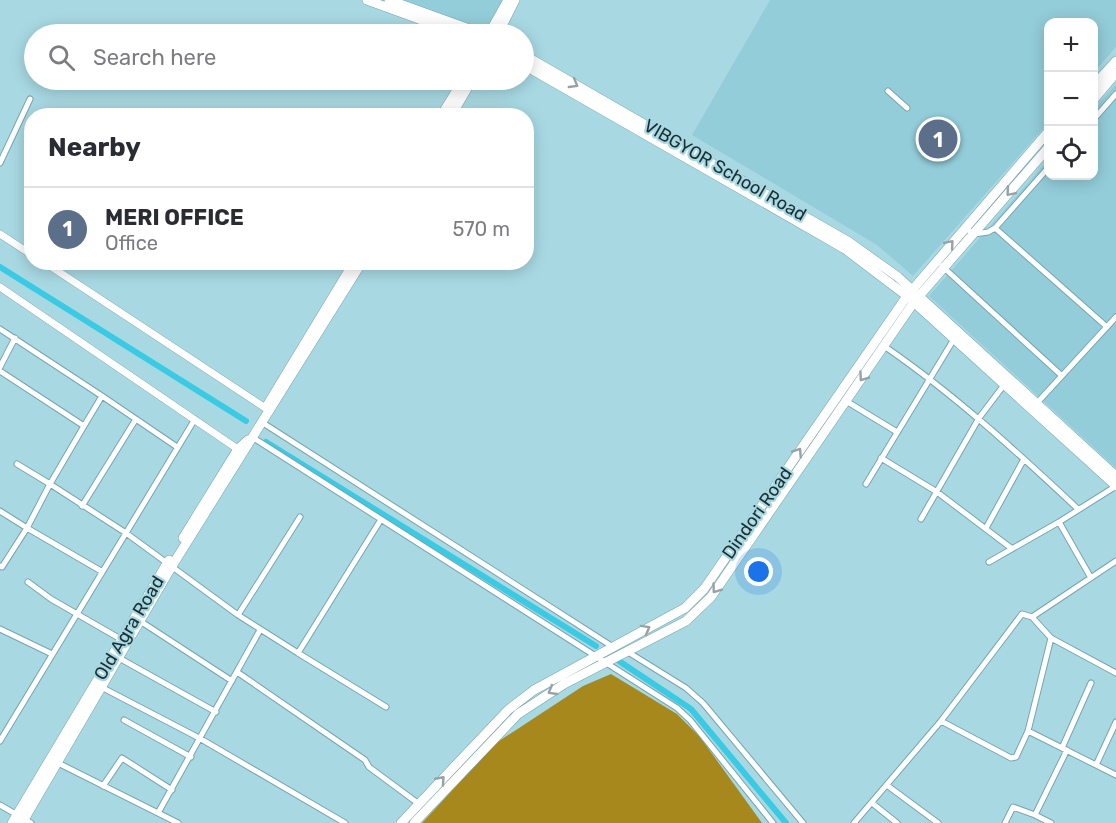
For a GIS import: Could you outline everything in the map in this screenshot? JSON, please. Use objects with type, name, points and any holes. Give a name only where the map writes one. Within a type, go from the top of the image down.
[{"type":"main road","points":[[367,0],[433,24]]},
{"type":"main road","points":[[389,0],[455,24]]},
{"type":"main road","points":[[495,24],[507,0]]},
{"type":"main road","points":[[503,24],[515,0]]},
{"type":"main road","name":"VIBGYOR School Road","points":[[534,61],[849,242],[913,296]]},
{"type":"main road","points":[[1098,81],[1116,61]]},
{"type":"main road","name":"VIBGYOR School Road","points":[[534,71],[845,249],[913,296]]},
{"type":"main road","points":[[1098,94],[1116,73]]},
{"type":"main road","points":[[446,108],[457,90]]},
{"type":"main road","points":[[456,108],[466,90]]},
{"type":"main road","name":"Dindori Road","points":[[401,823],[508,710],[534,690],[685,608],[704,589],[913,296],[940,264],[964,227],[1044,137]]},
{"type":"main road","points":[[940,264],[974,234],[1044,153]]},
{"type":"main road","points":[[24,819],[103,688],[119,658],[124,641],[140,621],[170,565],[241,451],[263,423],[268,409],[349,270]]},
{"type":"main road","points":[[268,409],[357,270]]},
{"type":"main road","points":[[913,296],[954,339],[1004,385],[1034,407],[1116,476]]},
{"type":"main road","points":[[414,823],[518,714],[556,689],[687,621],[711,597],[884,346],[913,296]]},
{"type":"main road","points":[[913,296],[1116,486]]},
{"type":"main road","name":"Old Agra Road","points":[[12,823],[24,819],[124,641],[170,565]]},
{"type":"street","points":[[888,91],[907,108]]},
{"type":"street","points":[[1098,114],[1116,94]]},
{"type":"street","points":[[25,108],[30,99]]},
{"type":"street","points":[[0,163],[2,151],[24,110]]},
{"type":"street","points":[[964,227],[974,234],[988,232],[995,228],[1044,173]]},
{"type":"street","points":[[995,228],[1107,327]]},
{"type":"street","points":[[0,234],[24,250]]},
{"type":"street","points":[[940,264],[1061,375]]},
{"type":"street","points":[[56,270],[268,409]]},
{"type":"street","points":[[0,287],[241,451]]},
{"type":"street","points":[[1034,407],[1116,317]]},
{"type":"street","points":[[0,329],[177,447]]},
{"type":"street","points":[[15,338],[0,369],[84,426]]},
{"type":"street","points":[[866,484],[954,339]]},
{"type":"street","points":[[884,346],[930,378],[979,418],[1078,509]]},
{"type":"street","points":[[921,519],[979,418],[1004,385]]},
{"type":"street","points":[[0,566],[2,567],[27,528],[102,396]]},
{"type":"street","points":[[846,401],[897,432]]},
{"type":"street","points":[[82,506],[135,419]]},
{"type":"street","points":[[0,741],[195,419]]},
{"type":"street","points":[[263,423],[624,654],[678,682],[703,703],[752,758],[803,823]]},
{"type":"street","points":[[252,437],[380,521],[650,689],[690,720],[773,823]]},
{"type":"street","points":[[881,458],[937,492],[1011,548]]},
{"type":"street","points":[[986,528],[1024,459]]},
{"type":"street","points":[[17,464],[126,533],[191,583],[260,630],[386,707]]},
{"type":"street","points":[[989,562],[1116,486]]},
{"type":"street","points":[[0,512],[101,571]]},
{"type":"street","points":[[238,615],[300,517]]},
{"type":"street","points":[[298,653],[380,521]]},
{"type":"street","points":[[1059,522],[1091,578]]},
{"type":"street","points":[[1032,617],[1116,561]]},
{"type":"street","points":[[28,582],[124,641]]},
{"type":"street","points":[[854,823],[888,786],[941,721],[1020,616],[1025,614],[1032,617],[1051,638],[1116,673]]},
{"type":"street","points":[[140,621],[232,681]]},
{"type":"street","points":[[0,629],[52,654]]},
{"type":"street","points":[[158,813],[260,630]]},
{"type":"street","points":[[941,721],[1013,758],[1017,756],[1028,731],[1051,638]]},
{"type":"street","points":[[119,658],[216,712]]},
{"type":"street","points":[[237,672],[365,760],[369,767],[419,804]]},
{"type":"street","points":[[1035,815],[1091,683]]},
{"type":"street","points":[[103,688],[201,739],[345,823]]},
{"type":"street","points":[[124,720],[191,757]]},
{"type":"street","points":[[1096,765],[1116,722]]},
{"type":"street","points":[[1028,731],[1116,775]]},
{"type":"street","points":[[104,786],[122,758],[172,790]]},
{"type":"street","points":[[58,764],[178,823]]},
{"type":"street","points":[[888,786],[938,823]]},
{"type":"street","points":[[872,803],[897,823]]},
{"type":"street","points":[[0,805],[24,819]]},
{"type":"street","points":[[1005,823],[1013,807],[1051,823]]},
{"type":"shaded area","points":[[381,0],[503,0],[490,24],[445,24]]},
{"type":"shaded area","points":[[770,0],[1116,0],[1116,47],[1098,67],[1098,18],[1044,18],[1044,128],[913,276],[877,245],[692,135]]},
{"type":"shaded area","points":[[1116,84],[1116,468],[929,296],[1044,165],[1044,180],[1098,180],[1098,104]]},
{"type":"shaded area","points":[[611,674],[677,714],[700,737],[762,823],[422,823],[496,743],[583,686]]},
{"type":"waterway","points":[[0,267],[246,421]]},
{"type":"waterway","points":[[266,442],[596,646]]},
{"type":"waterway","points":[[619,661],[691,709],[786,823]]},
{"type":"place","name":"MERI OFFICE","points":[[938,139]]}]
